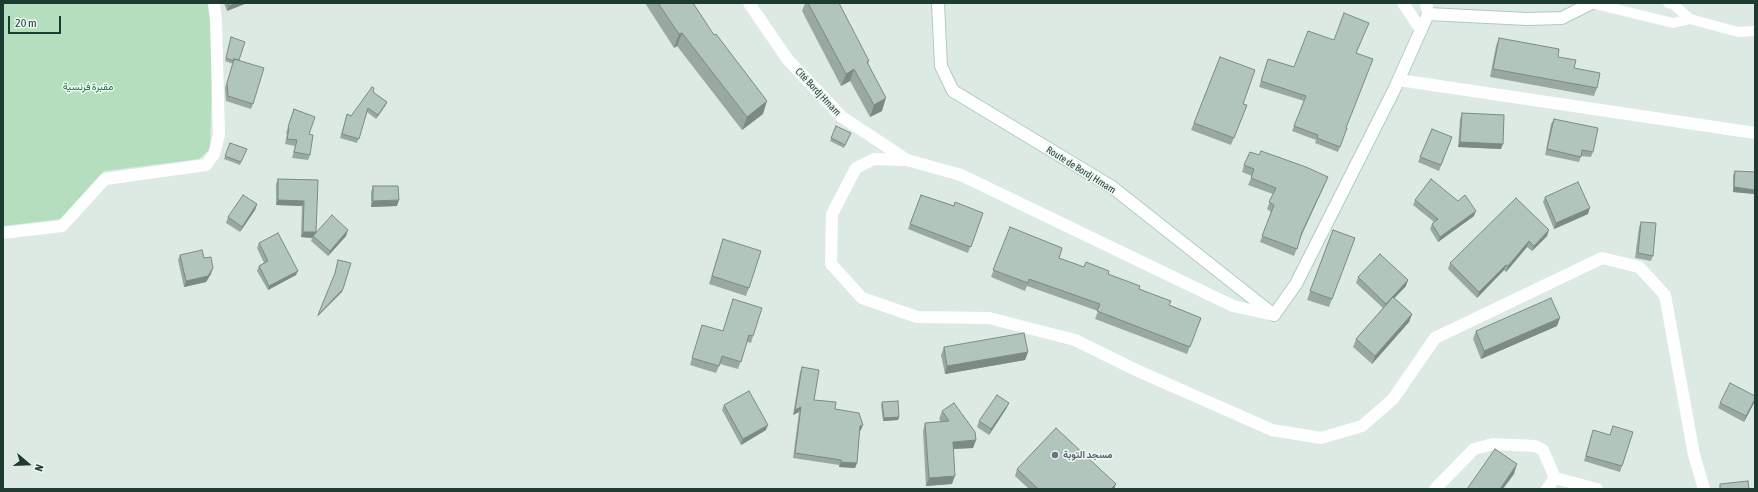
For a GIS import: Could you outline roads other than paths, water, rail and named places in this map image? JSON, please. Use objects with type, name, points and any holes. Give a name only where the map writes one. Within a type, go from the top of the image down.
[{"type":"street","points":[[3,233],[62,226],[105,179],[206,165],[214,154],[219,135],[216,21],[214,3]]},
{"type":"street","name":"Cité Bordj Hmam","points":[[748,3],[788,60],[842,117],[907,160]]},
{"type":"street","name":"Route de Bordj Hmam","points":[[938,3],[941,66],[952,91],[1112,187],[1274,315]]},
{"type":"street","points":[[1402,3],[1421,30]]},
{"type":"street","points":[[1592,3],[1562,18],[1527,19],[1427,9],[1421,30],[1399,80],[1296,284],[1274,315],[1233,306],[961,175],[907,160],[874,159],[856,168],[832,214],[831,264],[862,298],[918,317],[989,318],[1075,340],[1136,370],[1272,430],[1321,438],[1362,426],[1393,399],[1435,338],[1602,258],[1639,267],[1665,295],[1694,455],[1704,489]]},
{"type":"street","points":[[1399,80],[1755,133]]},
{"type":"street","points":[[1435,489],[1474,449],[1493,444],[1535,446],[1543,450],[1555,478]]},
{"type":"street","points":[[1547,489],[1555,478]]},
{"type":"street","points":[[1555,478],[1596,489]]},
{"type":"lane","points":[[1592,3],[1673,23],[1690,19]]},
{"type":"lane","points":[[1668,3],[1673,4],[1690,19],[1738,32],[1755,31]]},
{"type":"place","name":"مسجد التوبة","points":[[1055,455]]},
{"type":"park label","name":"مقبرة فرنسية","points":[[88,87]]}]
